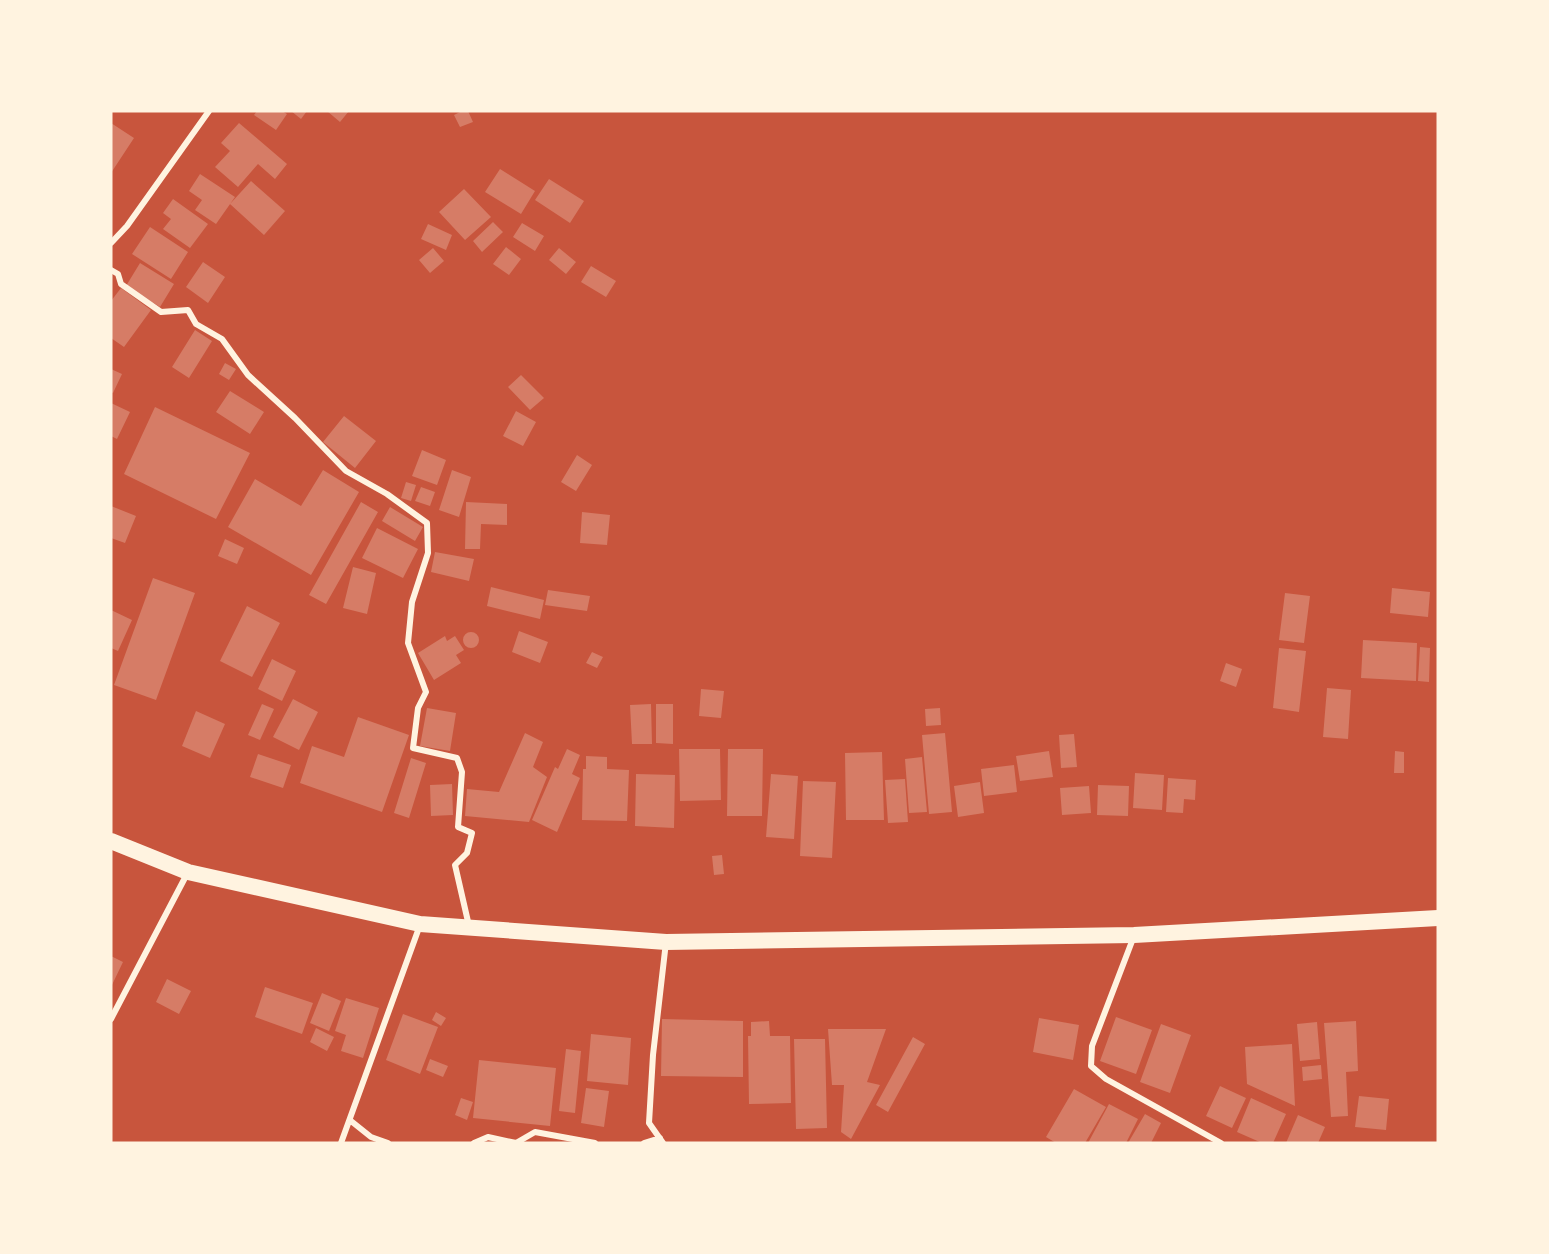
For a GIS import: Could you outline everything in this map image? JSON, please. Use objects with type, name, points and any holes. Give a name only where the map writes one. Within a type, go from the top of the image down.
[{"type":"highway","points":[[111,841],[188,872],[420,924],[666,942],[1134,935],[1438,918]]},
{"type":"street","points":[[111,243],[128,226],[209,111]]},
{"type":"street","points":[[111,270],[118,274],[121,284],[161,312],[188,310],[196,324],[222,339],[249,375],[346,471],[387,494],[427,523],[428,553],[412,602],[408,643],[426,692],[418,708],[413,748],[457,758],[462,772],[458,827],[472,833],[467,853],[455,864],[470,928]]},
{"type":"street","points":[[111,1018],[188,872]]},
{"type":"street","points":[[341,1143],[351,1121],[420,924]]},
{"type":"street","points":[[1134,935],[1092,1046],[1091,1066],[1106,1079],[1221,1143]]},
{"type":"street","points":[[644,1143],[661,1141],[649,1123],[653,1055],[666,942]]},
{"type":"street","points":[[351,1121],[371,1137],[388,1143]]},
{"type":"street","points":[[474,1143],[488,1137],[516,1143],[535,1132],[595,1143]]},
{"type":"building","points":[[257,111],[282,111],[287,114],[276,130],[254,115]]},
{"type":"building","points":[[291,111],[307,111],[301,119]]},
{"type":"building","points":[[327,111],[349,111],[340,122]]},
{"type":"building","points":[[468,111],[473,122],[460,127],[454,115]]},
{"type":"building","points":[[111,123],[134,138],[111,173]]},
{"type":"building","points":[[239,123],[287,164],[275,179],[258,164],[238,187],[215,167],[230,151],[221,143]]},
{"type":"building","points":[[500,169],[535,191],[521,214],[485,192]]},
{"type":"building","points":[[200,174],[235,197],[216,224],[195,210],[202,200],[189,191]]},
{"type":"building","points":[[549,179],[584,201],[570,223],[535,200]]},
{"type":"building","points":[[251,181],[285,211],[264,235],[230,204]]},
{"type":"building","points":[[464,189],[491,217],[465,240],[439,212]]},
{"type":"building","points":[[173,199],[208,224],[190,248],[163,229],[171,219],[163,213]]},
{"type":"building","points":[[493,222],[503,232],[482,252],[473,241]]},
{"type":"building","points":[[522,223],[544,236],[535,251],[513,237]]},
{"type":"building","points":[[428,224],[452,235],[446,250],[421,239]]},
{"type":"building","points":[[150,227],[188,252],[171,279],[132,254]]},
{"type":"building","points":[[506,247],[521,259],[509,275],[493,264]]},
{"type":"building","points":[[433,248],[444,261],[430,273],[419,260]]},
{"type":"building","points":[[559,248],[576,262],[566,274],[549,260]]},
{"type":"building","points":[[203,262],[225,277],[208,303],[186,287]]},
{"type":"building","points":[[140,263],[174,284],[160,307],[126,286]]},
{"type":"building","points":[[591,266],[616,281],[606,297],[581,282]]},
{"type":"building","points":[[121,288],[151,310],[124,347],[111,338],[111,301]]},
{"type":"building","points":[[195,330],[212,341],[189,378],[172,367]]},
{"type":"building","points":[[225,363],[236,369],[229,380],[219,374]]},
{"type":"building","points":[[111,369],[122,374],[113,393],[111,392]]},
{"type":"building","points":[[521,375],[544,398],[530,410],[508,387]]},
{"type":"building","points":[[230,391],[264,412],[250,434],[216,412]]},
{"type":"building","points":[[111,403],[130,412],[117,439],[111,436]]},
{"type":"building","points":[[155,407],[250,453],[216,519],[124,474]]},
{"type":"building","points":[[516,411],[536,422],[523,446],[503,436]]},
{"type":"building","points":[[344,416],[376,441],[355,468],[323,442]]},
{"type":"building","points":[[422,450],[446,460],[437,485],[412,476]]},
{"type":"building","points":[[577,455],[592,465],[576,491],[561,482]]},
{"type":"building","points":[[323,470],[359,492],[311,575],[228,527],[255,479],[301,506]]},
{"type":"building","points":[[452,470],[471,477],[459,517],[439,510]]},
{"type":"building","points":[[406,482],[416,485],[411,501],[401,498]]},
{"type":"building","points":[[421,487],[435,492],[430,506],[415,501]]},
{"type":"building","points":[[361,502],[378,512],[326,604],[309,595]]},
{"type":"building","points":[[466,502],[507,504],[507,525],[481,524],[480,549],[465,549]]},
{"type":"building","points":[[111,506],[136,516],[125,543],[111,538]]},
{"type":"building","points":[[390,507],[423,527],[415,541],[382,521]]},
{"type":"building","points":[[582,512],[610,515],[607,545],[580,543]]},
{"type":"building","points":[[377,528],[418,549],[403,578],[362,558]]},
{"type":"building","points":[[225,539],[244,548],[237,564],[218,556]]},
{"type":"building","points":[[435,552],[474,559],[469,581],[431,572]]},
{"type":"building","points":[[353,567],[376,573],[367,614],[343,608]]},
{"type":"building","points":[[153,578],[195,593],[156,700],[114,685]]},
{"type":"building","points":[[491,587],[544,600],[540,619],[487,606]]},
{"type":"building","points":[[1392,588],[1430,592],[1428,617],[1390,613]]},
{"type":"building","points":[[548,590],[590,596],[587,611],[545,605]]},
{"type":"building","points":[[1285,593],[1310,596],[1304,643],[1279,640]]},
{"type":"building","points":[[247,606],[280,623],[252,677],[220,661]]},
{"type":"building","points":[[111,610],[132,620],[118,651],[111,648]]},
{"type":"building","points":[[519,631],[548,642],[540,663],[512,652]]},
{"type":"building","points":[[471,632],[479,640],[471,648],[463,640]]},
{"type":"building","points":[[445,636],[447,641],[455,636],[464,650],[456,655],[461,663],[434,680],[418,653]]},
{"type":"building","points":[[1363,640],[1417,643],[1416,681],[1361,678]]},
{"type":"building","points":[[1420,647],[1430,648],[1429,682],[1418,681]]},
{"type":"building","points":[[1279,648],[1306,651],[1299,712],[1273,708]]},
{"type":"building","points":[[592,652],[603,657],[597,668],[586,663]]},
{"type":"building","points":[[272,659],[296,671],[282,701],[258,689]]},
{"type":"building","points":[[1226,663],[1242,669],[1236,687],[1220,681]]},
{"type":"building","points":[[1327,688],[1351,690],[1348,739],[1323,737]]},
{"type":"building","points":[[701,689],[724,691],[721,718],[699,716]]},
{"type":"building","points":[[293,699],[318,712],[299,750],[273,737]]},
{"type":"building","points":[[262,704],[274,709],[260,740],[248,735]]},
{"type":"building","points":[[651,704],[652,744],[632,744],[630,705]]},
{"type":"building","points":[[656,704],[673,704],[673,744],[656,743]]},
{"type":"building","points":[[427,708],[456,713],[450,751],[420,746]]},
{"type":"building","points":[[940,708],[941,725],[926,726],[925,709]]},
{"type":"building","points":[[196,711],[225,724],[210,758],[182,746]]},
{"type":"building","points":[[358,717],[409,735],[382,812],[300,783],[312,746],[344,757]]},
{"type":"building","points":[[525,733],[543,742],[533,767],[547,777],[529,822],[465,816],[467,789],[499,792]]},
{"type":"building","points":[[945,733],[952,812],[929,814],[922,735]]},
{"type":"building","points":[[1074,734],[1077,767],[1061,768],[1059,735]]},
{"type":"building","points":[[567,749],[580,755],[572,774],[580,778],[557,832],[532,820],[555,767],[558,769]]},
{"type":"building","points":[[679,749],[720,749],[721,800],[680,801]]},
{"type":"building","points":[[728,749],[763,749],[762,816],[727,816]]},
{"type":"building","points":[[1049,751],[1053,777],[1020,781],[1016,756]]},
{"type":"building","points":[[1395,751],[1404,752],[1404,773],[1394,773]]},
{"type":"building","points":[[882,752],[884,820],[846,820],[845,753]]},
{"type":"building","points":[[258,754],[291,765],[283,788],[250,777]]},
{"type":"building","points":[[586,756],[607,757],[607,769],[629,770],[627,821],[582,820],[583,769],[586,769]]},
{"type":"building","points":[[922,757],[927,812],[909,813],[905,759]]},
{"type":"building","points":[[411,758],[426,763],[409,818],[394,813]]},
{"type":"building","points":[[1014,765],[1017,792],[984,796],[981,769]]},
{"type":"building","points":[[1135,773],[1164,775],[1162,810],[1133,808]]},
{"type":"building","points":[[636,774],[675,775],[674,828],[635,826]]},
{"type":"building","points":[[771,774],[798,776],[794,839],[766,837]]},
{"type":"building","points":[[1168,778],[1196,780],[1195,800],[1184,799],[1183,813],[1166,812]]},
{"type":"building","points":[[905,779],[908,822],[888,823],[885,780]]},
{"type":"building","points":[[803,781],[836,782],[832,858],[800,856]]},
{"type":"building","points":[[980,782],[984,813],[958,817],[954,786]]},
{"type":"building","points":[[452,784],[453,815],[431,816],[430,785]]},
{"type":"building","points":[[1098,785],[1129,786],[1128,816],[1097,815]]},
{"type":"building","points":[[1089,786],[1091,813],[1062,815],[1060,788]]},
{"type":"building","points":[[722,855],[724,874],[714,875],[712,856]]},
{"type":"building","points":[[111,956],[123,962],[111,987]]},
{"type":"building","points":[[167,979],[191,991],[179,1014],[156,1002]]},
{"type":"building","points":[[265,987],[313,1003],[302,1034],[255,1017]]},
{"type":"building","points":[[322,993],[341,1001],[329,1031],[310,1023]]},
{"type":"building","points":[[346,998],[379,1008],[363,1058],[341,1051],[346,1035],[335,1031]]},
{"type":"building","points":[[436,1012],[446,1018],[441,1026],[432,1020]]},
{"type":"building","points":[[403,1014],[438,1027],[420,1074],[386,1060]]},
{"type":"building","points":[[1116,1017],[1152,1030],[1136,1074],[1100,1061]]},
{"type":"building","points":[[1039,1018],[1079,1025],[1073,1060],[1033,1052]]},
{"type":"building","points":[[662,1019],[743,1021],[743,1077],[661,1076]]},
{"type":"building","points":[[769,1021],[770,1036],[790,1036],[791,1103],[749,1104],[748,1036],[751,1036],[751,1022]]},
{"type":"building","points":[[1356,1021],[1358,1071],[1346,1072],[1348,1116],[1331,1117],[1324,1023]]},
{"type":"building","points":[[1317,1022],[1320,1059],[1300,1061],[1297,1024]]},
{"type":"building","points":[[1161,1024],[1191,1035],[1170,1093],[1140,1082]]},
{"type":"building","points":[[316,1028],[334,1037],[327,1051],[310,1042]]},
{"type":"building","points":[[828,1029],[886,1029],[867,1082],[880,1085],[851,1139],[841,1132],[844,1085],[832,1085]]},
{"type":"building","points":[[591,1034],[631,1038],[628,1085],[587,1081]]},
{"type":"building","points":[[913,1037],[925,1044],[888,1112],[876,1105]]},
{"type":"building","points":[[794,1039],[825,1039],[827,1128],[796,1129]]},
{"type":"building","points":[[1292,1044],[1295,1106],[1247,1084],[1245,1047]]},
{"type":"building","points":[[566,1049],[581,1051],[575,1113],[559,1111]]},
{"type":"building","points":[[430,1059],[448,1066],[443,1077],[426,1070]]},
{"type":"building","points":[[479,1060],[556,1068],[550,1126],[473,1118]]},
{"type":"building","points":[[1321,1065],[1322,1079],[1303,1081],[1302,1067]]},
{"type":"building","points":[[1220,1086],[1246,1098],[1232,1128],[1206,1116]]},
{"type":"building","points":[[586,1088],[609,1091],[604,1127],[581,1123]]},
{"type":"building","points":[[1074,1089],[1106,1107],[1085,1143],[1056,1143],[1046,1137]]},
{"type":"building","points":[[1359,1096],[1389,1099],[1386,1130],[1355,1127]]},
{"type":"building","points":[[461,1098],[473,1102],[467,1120],[455,1115]]},
{"type":"building","points":[[1251,1098],[1286,1114],[1273,1143],[1262,1143],[1237,1132]]},
{"type":"building","points":[[1109,1104],[1138,1119],[1126,1143],[1088,1143]]},
{"type":"building","points":[[1145,1114],[1161,1123],[1151,1143],[1128,1143]]},
{"type":"building","points":[[1298,1115],[1325,1127],[1318,1143],[1286,1143]]}]
